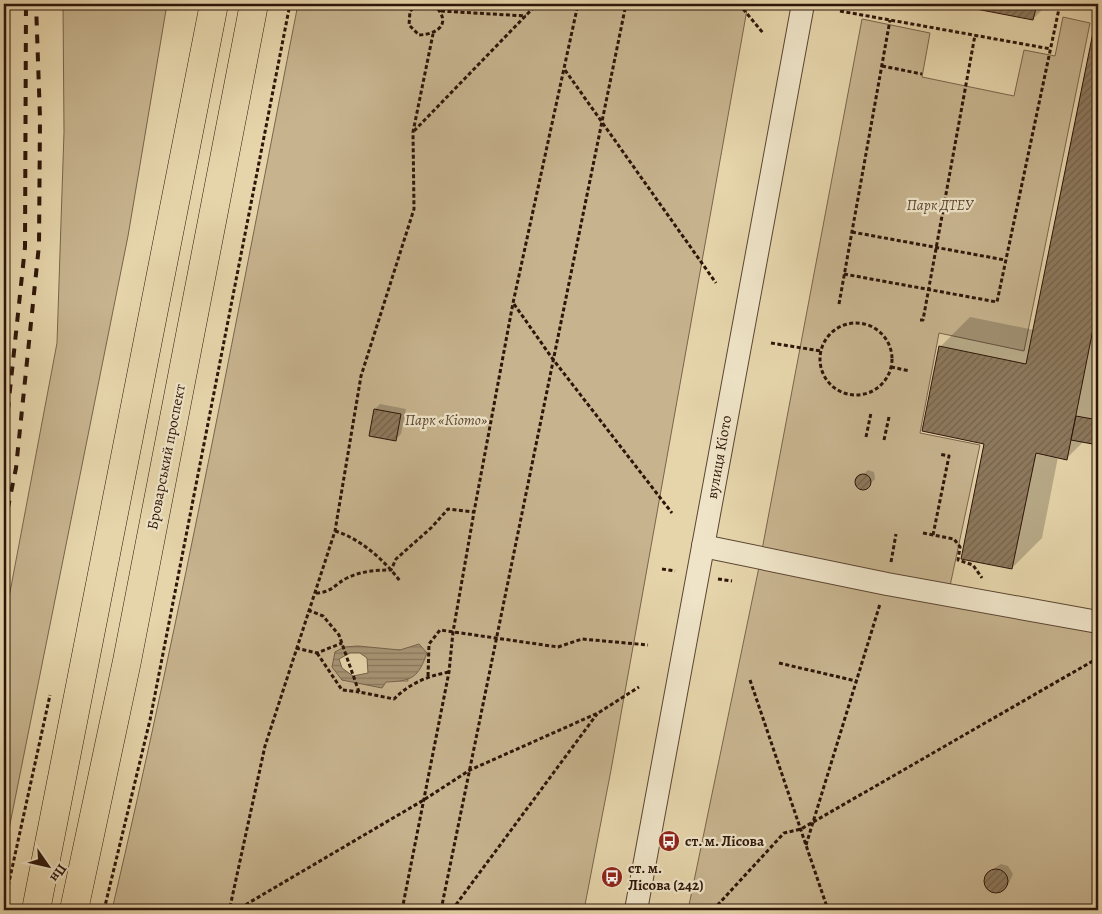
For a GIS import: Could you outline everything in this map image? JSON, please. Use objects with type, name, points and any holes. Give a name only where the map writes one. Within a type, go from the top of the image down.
[{"type":"highway","points":[[36,910],[214,4]]},
{"type":"highway","name":"Броварський проспект","points":[[74,910],[129,651],[254,4]]},
{"type":"street","name":"вулиця Кіото","points":[[636,910],[803,4]]},
{"type":"street","points":[[703,546],[886,584],[1098,622]]},
{"type":"path","points":[[104,910],[150,720],[290,4]]},
{"type":"path","points":[[418,4],[410,11],[409,25],[419,34],[433,34]]},
{"type":"path","points":[[433,4],[441,11],[527,16]]},
{"type":"path","points":[[413,132],[537,4]]},
{"type":"path","points":[[402,910],[449,672],[474,512],[513,303],[578,4]]},
{"type":"path","points":[[441,910],[552,358],[603,123],[626,4]]},
{"type":"path","points":[[739,4],[763,33]]},
{"type":"path","points":[[844,274],[997,302],[1060,4]]},
{"type":"path","points":[[230,907],[265,746],[335,531],[361,376],[414,209],[413,132],[433,34],[439,28],[442,20],[441,11]]},
{"type":"path","points":[[840,11],[1051,49]]},
{"type":"path","points":[[838,304],[890,20]]},
{"type":"path","points":[[920,320],[923,320],[929,289],[975,35]]},
{"type":"path","points":[[882,66],[922,74]]},
{"type":"path","points":[[565,69],[716,283]]},
{"type":"path","points":[[852,232],[1005,260]]},
{"type":"path","points":[[513,303],[552,358],[672,513]]},
{"type":"path","points":[[864,324],[874,328],[886,340],[892,356],[891,367],[880,386],[859,395],[848,394],[838,390],[829,383],[823,373],[821,351],[832,332],[842,326],[864,324]]},
{"type":"path","points":[[771,343],[821,351]]},
{"type":"path","points":[[891,367],[910,371]]},
{"type":"path","points":[[866,436],[871,413]]},
{"type":"path","points":[[884,440],[889,417]]},
{"type":"path","points":[[932,535],[949,456],[939,454]]},
{"type":"path","points":[[391,570],[396,559],[432,527],[448,508],[474,512]]},
{"type":"path","points":[[335,531],[347,535],[367,548],[400,581]]},
{"type":"path","points":[[923,533],[954,539],[960,547],[958,560],[973,565],[982,577],[977,600]]},
{"type":"path","points":[[806,845],[886,584],[896,534]]},
{"type":"path","points":[[315,593],[324,593],[334,589],[346,579],[367,571],[391,570]]},
{"type":"path","points":[[308,610],[323,616],[332,624],[343,645],[358,684],[359,692]]},
{"type":"path","points":[[428,676],[429,644],[440,630],[558,648],[582,639],[648,645]]},
{"type":"path","points":[[296,648],[317,653],[343,645]]},
{"type":"path","points":[[317,653],[342,690],[394,699],[403,690],[428,676],[449,672]]},
{"type":"path","points":[[713,910],[784,833],[801,830],[813,821],[1098,658]]},
{"type":"path","points":[[779,663],[856,681]]},
{"type":"path","points":[[750,680],[828,910]]},
{"type":"path","points":[[240,908],[422,801],[470,770],[598,713],[639,687]]},
{"type":"path","points":[[452,910],[598,713]]},
{"type":"path","points":[[225,910],[230,907],[251,910]]},
{"type":"green space","points":[[63,4],[167,4],[128,236],[4,854],[4,624],[57,343],[64,132]]},
{"type":"green space","name":"Парк «Кіото»","points":[[298,4],[748,4],[611,770],[584,910],[112,910],[186,571]],"holes":[[[400,650],[408,681],[342,680],[335,652]]]},
{"type":"green space","name":"Парк ДТЕУ","points":[[1063,17],[1090,23],[1024,351],[939,333],[920,433],[980,445],[950,586],[762,550],[862,19],[930,33],[922,77],[1014,96],[1024,50],[1055,56]]},
{"type":"green space","points":[[759,567],[1098,633],[1098,910],[688,910]]},
{"type":"shaded area","points":[[419,644],[427,653],[417,673],[402,681],[386,682],[382,688],[342,680],[332,667],[335,652],[344,647],[358,646],[400,650]],"holes":[[[350,653],[360,653],[367,658],[368,673],[353,676],[342,668],[339,659]]]},
{"type":"building","points":[[950,4],[1037,4],[1033,20]]},
{"type":"building","points":[[1066,4],[1098,4],[1098,10]]},
{"type":"building","points":[[1098,8],[1098,304],[1067,460],[1036,453],[1012,569],[961,559],[984,444],[922,431],[939,346],[1026,364]]},
{"type":"building","points":[[374,409],[401,414],[396,441],[369,436]]},
{"type":"building","points":[[1076,416],[1098,420],[1098,445],[1071,440]]},
{"type":"building","points":[[863,474],[871,482],[863,490],[855,482]]},
{"type":"building","points":[[996,869],[1001,870],[1007,876],[1007,886],[1001,892],[996,893],[991,892],[985,886],[984,881],[985,876],[991,870]]},
{"type":"railway","points":[[4,447],[25,247],[26,4]]},
{"type":"railway","points":[[4,527],[16,468],[39,245],[40,118],[36,4]]},
{"type":"place","name":"ст. м. Лісова","points":[[669,841]]},
{"type":"place","name":"ст. м. Лісова (242)","points":[[612,877]]}]
